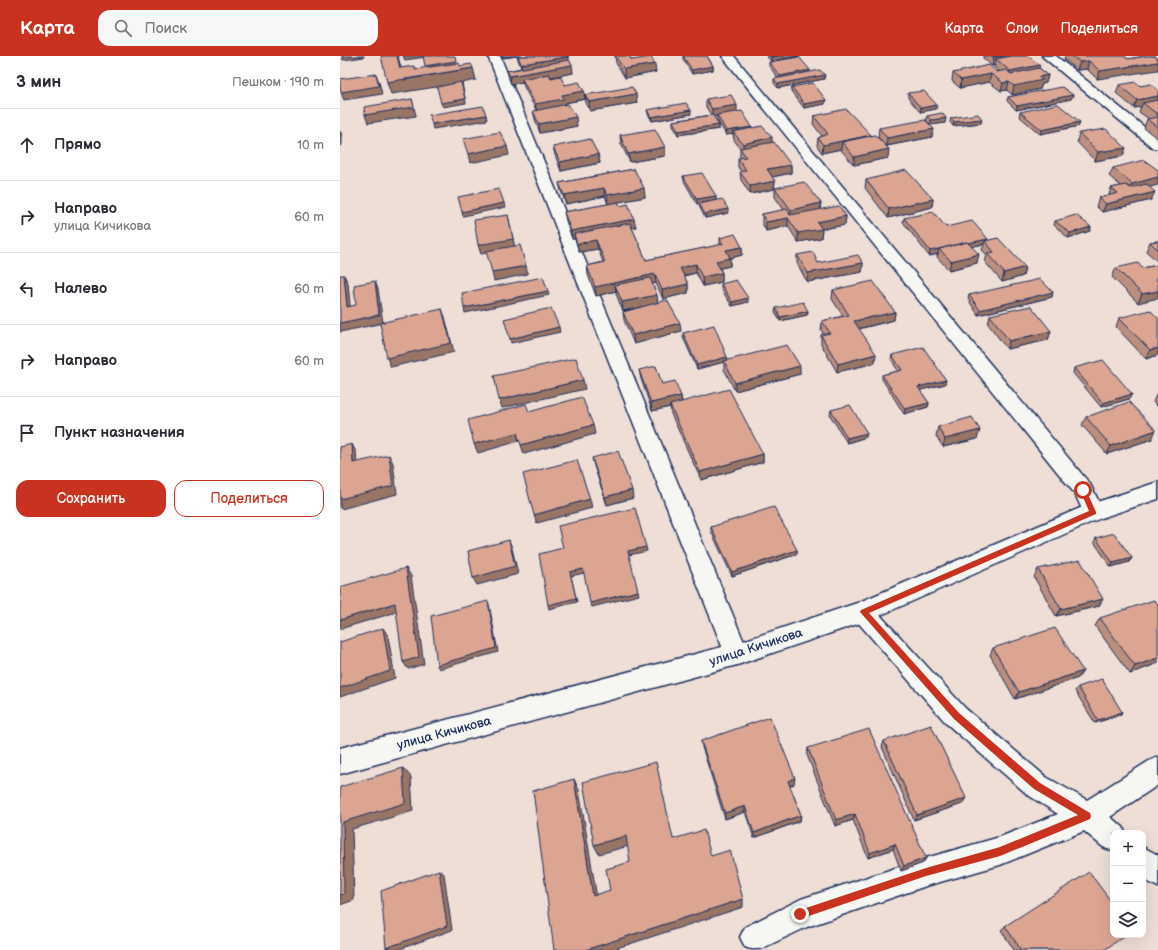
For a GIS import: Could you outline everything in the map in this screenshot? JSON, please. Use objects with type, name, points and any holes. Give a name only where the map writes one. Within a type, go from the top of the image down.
[{"type":"street","points":[[494,56],[737,654]]},
{"type":"street","points":[[728,56],[1083,490],[1093,512]]},
{"type":"street","points":[[1048,56],[1158,145]]},
{"type":"street","name":"улица Кичикова","points":[[340,761],[737,654],[863,612],[1093,512],[1158,490]]},
{"type":"street","points":[[863,612],[956,716],[1037,786],[1087,816],[1110,835]]},
{"type":"street","points":[[755,937],[800,914],[926,872],[1000,851],[1087,816],[1158,770]]},
{"type":"street","points":[[1146,863],[1158,873]]},
{"type":"building","points":[[381,56],[397,56],[400,68],[414,66],[415,69],[459,63],[460,66],[471,64],[473,68],[387,82]]},
{"type":"building","points":[[423,56],[455,56],[456,61],[425,66]]},
{"type":"building","points":[[518,56],[568,56],[568,57],[521,64]]},
{"type":"building","points":[[615,56],[629,56],[632,60],[651,57],[655,64],[624,69]]},
{"type":"building","points":[[683,56],[707,56],[713,66],[692,70]]},
{"type":"building","points":[[1011,56],[1028,56],[1040,65],[1010,71],[996,59]]},
{"type":"building","points":[[1072,56],[1124,56],[1128,59],[1154,56],[1158,59],[1158,62],[1100,71],[1089,61],[1080,62]]},
{"type":"building","points":[[799,57],[810,70],[780,76],[769,62]]},
{"type":"building","points":[[569,60],[572,65],[510,76],[507,71]]},
{"type":"building","points":[[989,65],[997,72],[1006,70],[1011,74],[1039,68],[1048,75],[1038,77],[1043,80],[1014,86],[1009,82],[1003,83],[991,74],[961,80],[953,73]]},
{"type":"building","points":[[820,70],[825,75],[778,84],[774,79]]},
{"type":"building","points":[[376,74],[379,86],[341,92],[340,79]]},
{"type":"building","points":[[549,74],[551,78],[560,76],[565,85],[579,82],[584,91],[562,95],[564,99],[535,104],[522,79]]},
{"type":"building","points":[[461,82],[465,99],[441,103],[437,87]]},
{"type":"building","points":[[1136,82],[1140,86],[1151,84],[1158,90],[1158,96],[1137,100],[1119,85]]},
{"type":"building","points":[[813,83],[826,100],[804,104],[792,87]]},
{"type":"building","points":[[632,87],[636,94],[589,102],[585,95]]},
{"type":"building","points":[[1062,87],[1073,95],[1017,106],[1008,97]]},
{"type":"building","points":[[924,91],[937,105],[921,108],[908,93]]},
{"type":"building","points":[[731,95],[737,105],[712,109],[706,99]]},
{"type":"building","points":[[412,99],[414,107],[365,115],[364,107]]},
{"type":"building","points":[[1158,100],[1158,115],[1143,103]]},
{"type":"building","points":[[686,103],[691,110],[651,117],[647,110]]},
{"type":"building","points":[[568,104],[576,117],[539,124],[533,111]]},
{"type":"building","points":[[1058,104],[1080,122],[1042,130],[1020,112]]},
{"type":"building","points":[[483,106],[486,115],[432,124],[429,115]]},
{"type":"building","points":[[846,109],[871,135],[823,145],[818,138],[828,134],[814,116]]},
{"type":"building","points":[[742,111],[752,127],[726,131],[717,115]]},
{"type":"building","points":[[942,113],[946,118],[931,120],[927,116]]},
{"type":"building","points":[[978,114],[982,119],[954,122],[951,118]]},
{"type":"building","points":[[713,115],[719,125],[678,131],[673,121]]},
{"type":"building","points":[[1158,117],[1158,128],[1147,119]]},
{"type":"building","points":[[925,120],[934,129],[887,138],[879,128]]},
{"type":"building","points":[[762,126],[772,137],[743,144],[733,132]]},
{"type":"building","points":[[655,129],[665,147],[628,154],[620,135]]},
{"type":"building","points":[[1106,129],[1126,148],[1098,152],[1079,133]]},
{"type":"building","points":[[500,132],[507,146],[468,154],[463,139]]},
{"type":"building","points":[[875,135],[889,149],[854,157],[842,142]]},
{"type":"building","points":[[590,139],[598,154],[560,162],[553,147]]},
{"type":"building","points":[[774,142],[791,165],[767,169],[775,181],[750,186],[740,172],[746,170],[738,158],[746,157],[740,148]]},
{"type":"building","points":[[1144,160],[1158,170],[1158,177],[1132,184],[1113,168]]},
{"type":"building","points":[[634,169],[644,188],[607,195],[604,188],[564,195],[559,183]]},
{"type":"building","points":[[906,170],[933,199],[889,209],[866,180]]},
{"type":"building","points":[[702,173],[716,196],[697,199],[683,176]]},
{"type":"building","points":[[804,182],[821,203],[791,210],[775,188]]},
{"type":"building","points":[[1146,184],[1155,192],[1106,204],[1099,198],[1118,193],[1111,188],[1126,185],[1131,188]]},
{"type":"building","points":[[499,189],[504,203],[462,212],[458,197]]},
{"type":"building","points":[[722,199],[728,209],[705,214],[699,204]]},
{"type":"building","points":[[618,202],[620,206],[628,204],[634,219],[571,231],[564,212]]},
{"type":"building","points":[[839,206],[846,216],[817,222],[822,229],[798,233],[788,218],[766,222],[762,214],[787,209],[790,215]]},
{"type":"building","points":[[933,212],[946,227],[972,221],[988,239],[967,242],[930,251],[904,218]]},
{"type":"building","points":[[508,215],[513,239],[478,245],[474,220]]},
{"type":"building","points":[[1076,215],[1091,227],[1070,233],[1055,221]]},
{"type":"building","points":[[630,223],[646,260],[723,244],[720,238],[735,234],[742,247],[726,250],[730,258],[716,261],[722,273],[702,277],[696,264],[680,268],[688,284],[662,290],[655,274],[595,287],[587,266],[605,262],[596,240],[577,244],[574,234]]},
{"type":"building","points":[[998,238],[1025,267],[1004,273],[987,253],[994,252],[985,241]]},
{"type":"building","points":[[1158,241],[1158,250],[1150,242]]},
{"type":"building","points":[[967,242],[979,254],[951,261],[939,249]]},
{"type":"building","points":[[520,245],[526,266],[492,272],[486,251]]},
{"type":"building","points":[[813,252],[818,263],[858,255],[863,263],[808,273],[797,255]]},
{"type":"building","points":[[1138,263],[1142,268],[1158,265],[1158,278],[1155,278],[1158,282],[1158,291],[1142,294],[1116,268]]},
{"type":"building","points":[[340,275],[344,275],[347,307],[356,305],[354,285],[375,281],[379,315],[340,323]]},
{"type":"building","points":[[543,277],[548,291],[464,308],[462,293]]},
{"type":"building","points":[[650,278],[657,295],[622,302],[615,285]]},
{"type":"building","points":[[1040,279],[1053,292],[980,310],[969,295]]},
{"type":"building","points":[[736,280],[748,298],[732,302],[721,284]]},
{"type":"building","points":[[873,281],[895,312],[854,321],[876,354],[838,364],[821,335],[830,333],[822,321],[849,315],[833,290]]},
{"type":"building","points":[[667,300],[680,323],[633,335],[623,312]]},
{"type":"building","points":[[803,302],[808,311],[780,317],[776,308]]},
{"type":"building","points":[[1031,306],[1051,331],[1009,341],[990,315]]},
{"type":"building","points":[[551,308],[559,327],[510,339],[504,319]]},
{"type":"building","points":[[442,309],[451,343],[387,358],[380,323]]},
{"type":"building","points":[[1150,310],[1158,318],[1158,348],[1150,350],[1119,318]]},
{"type":"building","points":[[714,325],[727,357],[697,365],[683,333]]},
{"type":"building","points":[[787,345],[800,366],[735,383],[724,361]]},
{"type":"building","points":[[923,347],[946,380],[918,387],[929,403],[905,409],[882,375],[902,370],[892,355]]},
{"type":"building","points":[[576,358],[583,380],[499,400],[494,376]]},
{"type":"building","points":[[1103,360],[1132,394],[1103,403],[1074,368]]},
{"type":"building","points":[[656,366],[662,384],[675,381],[681,396],[651,403],[639,370]]},
{"type":"building","points":[[729,389],[763,454],[700,472],[670,405]]},
{"type":"building","points":[[582,397],[593,425],[521,445],[517,433],[474,444],[468,420],[526,404],[529,412]]},
{"type":"building","points":[[1129,402],[1156,430],[1111,446],[1086,417]]},
{"type":"building","points":[[850,405],[867,433],[847,438],[831,410]]},
{"type":"building","points":[[972,417],[980,430],[945,439],[938,427]]},
{"type":"building","points":[[352,444],[353,463],[389,455],[393,486],[340,499],[340,447]]},
{"type":"building","points":[[618,451],[632,490],[605,497],[592,458]]},
{"type":"building","points":[[577,460],[590,499],[534,515],[523,474]]},
{"type":"building","points":[[774,507],[797,550],[732,572],[711,527]]},
{"type":"building","points":[[635,508],[646,547],[628,551],[638,591],[590,603],[583,569],[570,572],[576,598],[548,605],[539,554],[563,548],[558,526]]},
{"type":"building","points":[[1114,533],[1132,558],[1113,563],[1096,538]]},
{"type":"building","points":[[509,540],[515,566],[473,578],[468,551]]},
{"type":"building","points":[[1080,560],[1103,599],[1061,609],[1038,569]]},
{"type":"building","points":[[406,568],[419,657],[403,662],[395,603],[340,620],[340,587]]},
{"type":"building","points":[[1154,600],[1158,604],[1158,658],[1135,666],[1100,618]]},
{"type":"building","points":[[488,601],[496,648],[437,665],[431,616]]},
{"type":"building","points":[[383,628],[390,671],[340,688],[340,642]]},
{"type":"building","points":[[1055,628],[1083,671],[1019,692],[993,648]]},
{"type":"building","points":[[1102,679],[1122,712],[1098,720],[1078,687]]},
{"type":"building","points":[[770,717],[795,778],[788,781],[801,815],[754,833],[745,806],[725,813],[701,741]]},
{"type":"building","points":[[931,725],[966,798],[917,815],[884,741]]},
{"type":"building","points":[[869,729],[926,858],[904,866],[895,844],[870,853],[855,814],[836,820],[808,748]]},
{"type":"building","points":[[656,762],[673,839],[704,830],[711,856],[730,850],[743,899],[585,950],[554,950],[533,791],[574,779],[593,896],[610,890],[606,869],[630,862],[626,836],[594,845],[583,782]]},
{"type":"building","points":[[403,768],[405,803],[343,822],[344,894],[340,895],[340,787]]},
{"type":"building","points":[[439,870],[447,926],[386,948],[381,891]]},
{"type":"building","points":[[1089,872],[1110,900],[1110,938],[1122,938],[1104,950],[1021,950],[1005,926]]},
{"type":"route","points":[[800,914],[926,872],[1000,851],[1087,816],[1037,786],[956,716],[863,612],[1093,512],[1083,490]]}]
